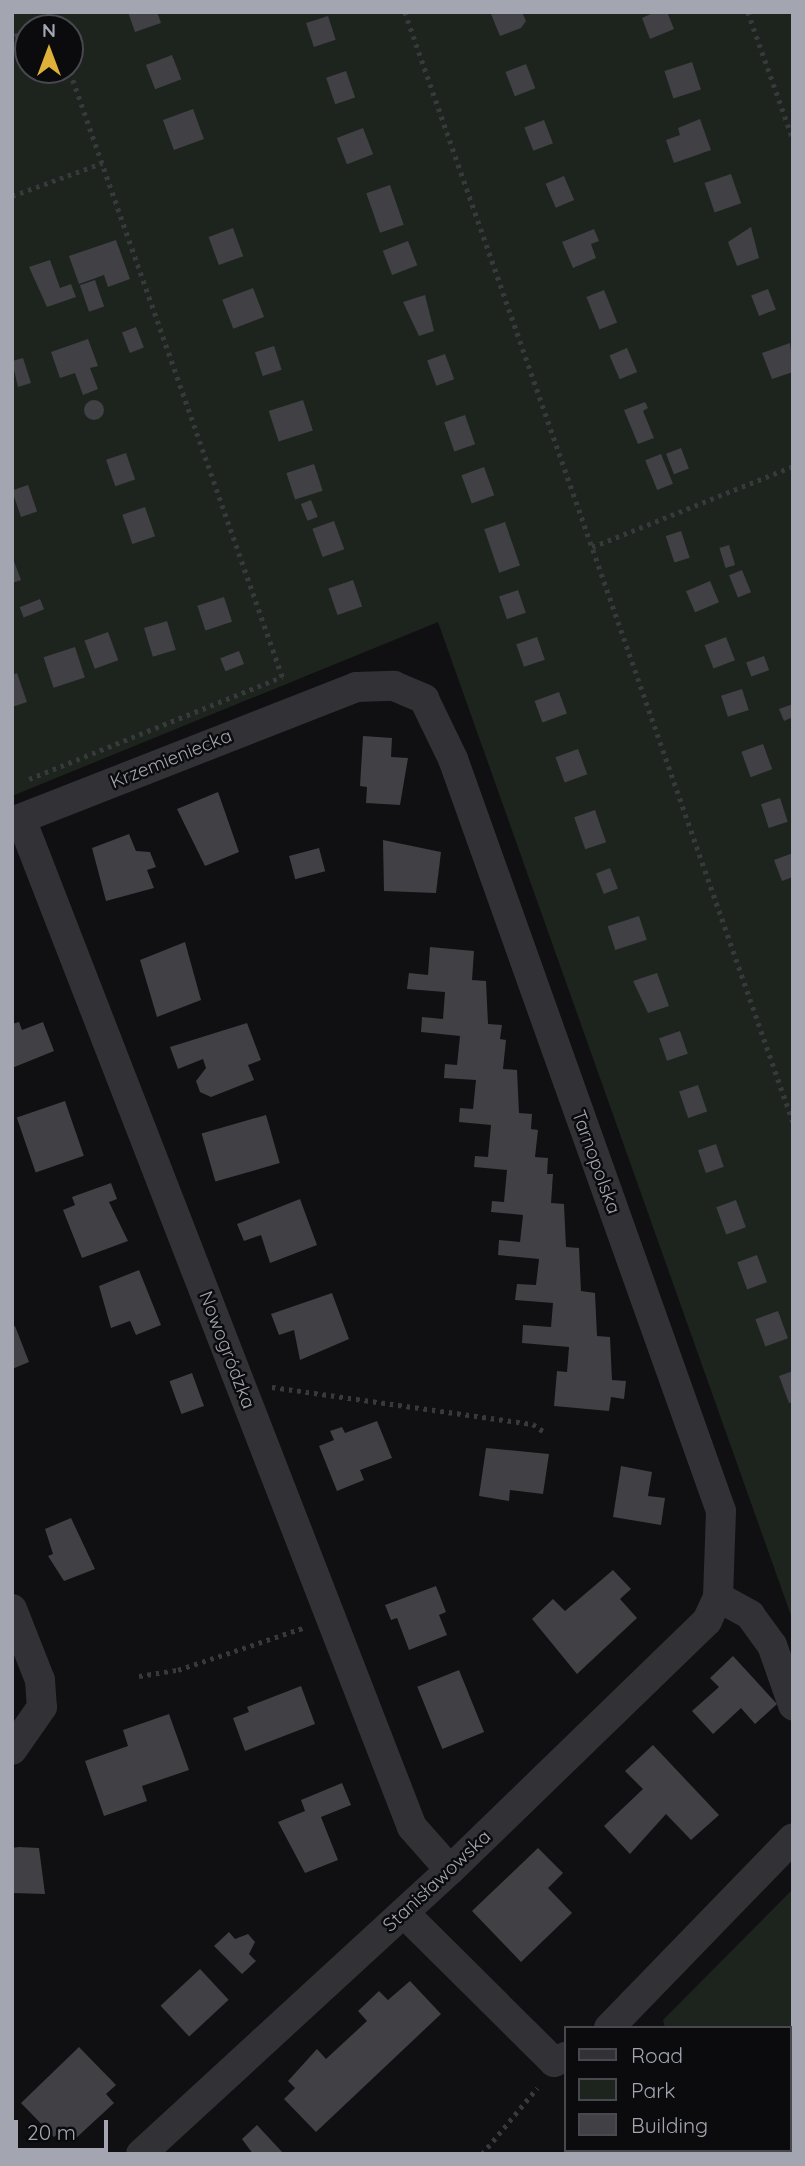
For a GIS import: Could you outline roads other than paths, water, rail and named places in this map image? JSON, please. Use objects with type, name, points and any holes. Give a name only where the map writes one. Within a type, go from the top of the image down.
[{"type":"street","name":"Tarnopolska","points":[[330,695],[356,687],[394,686],[410,690],[434,711],[721,1511],[719,1597]]},
{"type":"street","name":"Krzemieniecka","points":[[16,821],[330,695]]},
{"type":"street","name":"Nowogródzka","points":[[16,821],[240,1382],[412,1827],[450,1870]]},
{"type":"street","points":[[719,1597],[750,1615],[772,1645],[793,1705]]},
{"type":"street","name":"Stanisławowska","points":[[141,2154],[450,1870],[707,1621],[719,1597]]},
{"type":"street","points":[[12,1609],[40,1680],[42,1707],[12,1749]]},
{"type":"street","points":[[610,2026],[793,1838]]},
{"type":"street","points":[[404,1913],[559,2059]]}]
